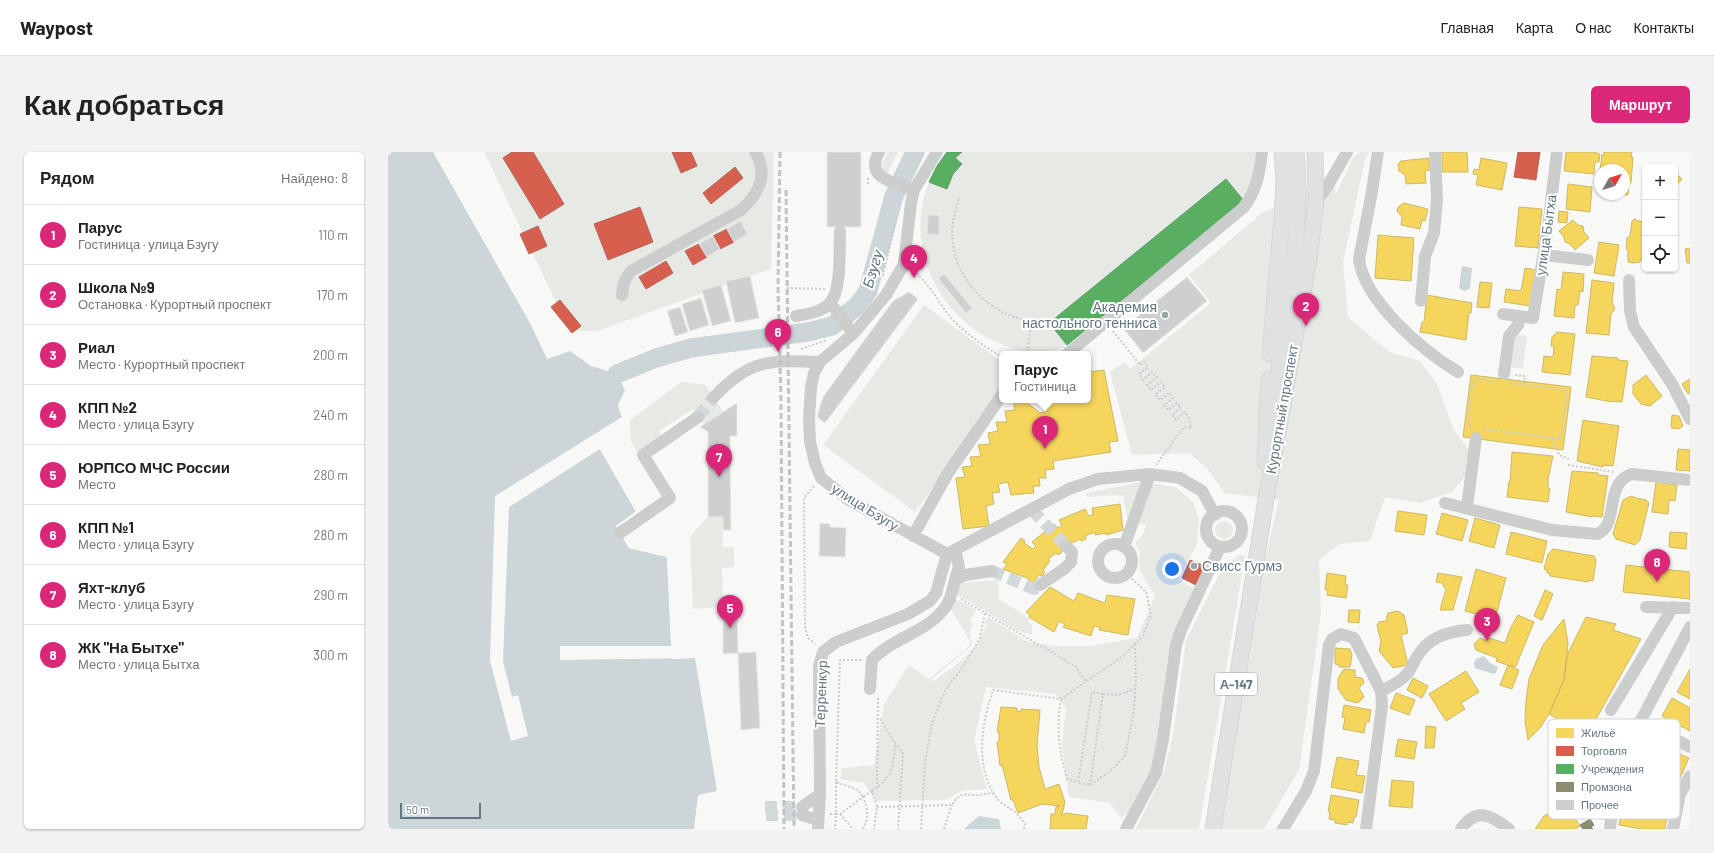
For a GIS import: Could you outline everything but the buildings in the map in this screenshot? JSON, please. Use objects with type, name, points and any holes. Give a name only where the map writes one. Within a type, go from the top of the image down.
[{"type":"main road","name":"А-147","points":[[1265,493],[1270,355],[1284,181],[1282,152]]},
{"type":"main road","name":"Курортный проспект","points":[[1213,829],[1259,540],[1265,493],[1296,225],[1298,181],[1296,152]]},
{"type":"main road","name":"Курортный проспект","points":[[1265,493],[1309,259],[1316,202],[1315,152]]},
{"type":"street","points":[[622,295],[622,284],[631,271],[741,210],[748,203],[757,191],[762,178],[762,164],[755,152]]},
{"type":"street","points":[[879,152],[874,161],[874,168],[878,175],[914,190]]},
{"type":"street","name":"улица Бзугу","points":[[937,152],[914,190],[911,203],[904,264],[886,296],[820,362],[814,373],[811,387],[809,418],[810,442],[814,463],[821,478],[849,500],[913,536],[951,552]]},
{"type":"street","points":[[1070,351],[1243,208],[1255,189],[1262,152]]},
{"type":"street","points":[[1316,202],[1327,187],[1347,152]]},
{"type":"street","points":[[1378,152],[1371,197],[1358,259],[1360,267],[1366,281],[1381,304],[1440,360],[1458,372]]},
{"type":"street","points":[[1421,301],[1425,256],[1434,234],[1436,218],[1437,200],[1435,152]]},
{"type":"street","name":"улица Бытха","points":[[1520,316],[1533,318],[1544,255],[1556,152]]},
{"type":"street","points":[[833,306],[837,290],[840,232]]},
{"type":"street","points":[[1544,255],[1588,260]]},
{"type":"street","points":[[1629,280],[1630,311],[1634,327],[1672,384],[1690,419]]},
{"type":"street","points":[[796,316],[816,312],[833,306]]},
{"type":"street","points":[[833,306],[852,330]]},
{"type":"street","points":[[1503,314],[1520,316],[1518,325],[1509,336],[1504,379]]},
{"type":"street","points":[[713,398],[727,383],[742,372],[756,366],[791,361],[820,362]]},
{"type":"street","points":[[913,536],[948,473],[999,399]]},
{"type":"street","points":[[620,533],[670,498],[643,455],[698,417]]},
{"type":"street","points":[[1467,507],[1476,432]]},
{"type":"street","points":[[823,652],[836,642],[908,614],[930,601],[936,593],[951,552],[1069,489],[1098,479],[1150,474],[1180,478],[1192,483],[1202,491],[1215,515]]},
{"type":"street","points":[[1124,547],[1150,474]]},
{"type":"street","points":[[1445,503],[1467,507],[1552,530],[1597,534],[1601,532],[1607,524],[1620,481],[1625,476],[1632,474],[1690,480]]},
{"type":"street","points":[[1223,512],[1232,514],[1239,520],[1241,533],[1234,544],[1220,547],[1212,542],[1207,535],[1208,521],[1215,515],[1223,512]]},
{"type":"street","points":[[1241,533],[1259,540]]},
{"type":"street","points":[[1115,544],[1124,547],[1131,558],[1129,569],[1126,573],[1116,578],[1110,577],[1101,571],[1098,561],[1099,556],[1105,547],[1115,544]]},
{"type":"street","points":[[1040,585],[1064,570],[1071,562],[1072,552],[1066,546]]},
{"type":"street","points":[[1126,829],[1156,773],[1163,739],[1176,645],[1188,614],[1220,547]]},
{"type":"street","points":[[870,688],[872,660],[893,642],[918,630],[938,616],[947,605],[959,566],[951,552]]},
{"type":"street","points":[[955,580],[965,575],[992,571]]},
{"type":"street","points":[[1646,607],[1690,608]]},
{"type":"street","points":[[1611,710],[1673,608]]},
{"type":"street","points":[[1641,719],[1690,627]]},
{"type":"street","points":[[1381,691],[1407,674],[1419,653],[1428,643],[1439,636],[1453,631],[1467,630]]},
{"type":"street","points":[[1283,829],[1306,791],[1314,771],[1330,645],[1336,636],[1341,634],[1354,638],[1381,691],[1382,706],[1366,829]]},
{"type":"street","name":"Терренкур","points":[[818,825],[820,794],[819,666],[823,652]]},
{"type":"street","points":[[1680,742],[1690,747]]},
{"type":"street","points":[[1680,794],[1690,776]]},
{"type":"street","points":[[818,825],[802,811],[820,794]]},
{"type":"street","points":[[1461,829],[1473,818],[1483,814],[1492,816],[1509,829]]},
{"type":"street","points":[[1610,829],[1611,819]]},
{"type":"street","points":[[1672,829],[1674,819]]},
{"type":"path","points":[[959,199],[954,214],[952,244],[962,271],[978,294],[988,303],[1010,315],[1032,321],[1043,322],[1054,319]]},
{"type":"path","points":[[882,280],[898,213]]},
{"type":"path","points":[[904,264],[924,279],[953,320],[999,355]]},
{"type":"path","points":[[787,288],[825,289]]},
{"type":"path","points":[[1027,351],[1032,321]]},
{"type":"path","points":[[1105,321],[1140,365],[1144,362],[1148,367],[1139,374],[1143,380],[1152,372],[1157,377],[1147,385],[1151,390],[1160,382],[1165,387],[1155,395],[1160,400],[1169,392],[1173,398],[1164,405],[1168,410],[1177,403],[1181,407],[1172,415],[1176,420],[1185,412],[1189,418],[1191,428],[1184,427],[1150,474]]},
{"type":"path","points":[[796,351],[828,340]]},
{"type":"path","points":[[1517,376],[1525,376],[1524,385]]},
{"type":"path","points":[[1477,379],[1504,379],[1524,385],[1567,390],[1561,439],[1476,432],[1468,423],[1473,382],[1477,379]]},
{"type":"path","points":[[1552,438],[1559,455],[1569,459]]},
{"type":"path","points":[[1568,465],[1613,470]]},
{"type":"path","name":"Терренкур","points":[[821,478],[804,498],[804,628],[808,638],[823,652]]},
{"type":"path","points":[[1024,829],[1025,824],[1016,813],[999,801],[993,793],[987,777],[982,745],[986,715],[993,690],[1061,699],[1123,656],[1143,636],[1151,615],[1146,592],[1126,573]]},
{"type":"path","points":[[951,593],[1075,666],[1086,682]]},
{"type":"path","points":[[921,829],[922,806],[932,723],[946,689],[963,667],[980,638],[985,613]]},
{"type":"path","points":[[1061,699],[1058,733],[1060,755],[1067,779],[1090,785],[1113,769],[1125,756],[1134,711],[1135,644]]},
{"type":"path","points":[[835,829],[840,660],[872,660]]},
{"type":"path","points":[[870,688],[878,696],[879,718],[877,788]]},
{"type":"path","points":[[1078,783],[1092,692],[1118,695],[1135,689]]},
{"type":"path","points":[[1090,785],[1103,694]]},
{"type":"path","points":[[879,718],[903,754],[898,829]]},
{"type":"path","points":[[830,814],[840,814],[883,784],[893,768],[895,743]]},
{"type":"path","points":[[836,782],[858,790],[863,797],[868,807],[864,829]]},
{"type":"path","points":[[872,791],[877,807],[876,829]]},
{"type":"path","points":[[944,829],[952,805],[959,796],[966,793],[975,795],[982,793],[993,793]]},
{"type":"path","points":[[877,807],[952,805]]},
{"type":"path","points":[[840,814],[853,829]]},
{"type":"shaded area","points":[[388,152],[433,152],[531,325],[547,359],[570,351],[591,366],[617,374],[625,390],[618,405],[622,417],[593,437],[636,512],[616,526],[629,548],[667,557],[672,659],[695,658],[717,791],[698,795],[694,829],[388,829]]},
{"type":"shaded area","points":[[484,152],[774,152],[771,269],[597,331],[570,331]]},
{"type":"shaded area","points":[[888,152],[898,152],[887,174],[883,172],[881,166]]},
{"type":"shaded area","points":[[947,152],[1257,152],[1257,162],[1244,201],[1067,345],[1051,351],[1019,350],[1003,345],[976,331],[954,311],[937,288],[926,262],[921,234],[922,206],[931,178]]},
{"type":"shaded area","points":[[1360,152],[1369,152],[1365,160],[1343,262],[1348,317],[1389,352],[1420,361],[1437,384],[1454,430],[1472,454],[1465,476],[1452,492],[1420,503],[1385,497],[1370,541],[1339,544],[1319,560],[1321,614],[1299,770],[1264,829],[1218,829],[1254,605],[1279,500],[1224,493],[1207,468],[1189,453],[1132,455],[1110,372],[1124,362],[1130,369],[1211,303],[1189,275],[1262,213],[1332,176],[1336,194],[1353,158]]},
{"type":"shaded area","points":[[1462,266],[1472,268],[1470,289],[1464,291],[1459,288]]},
{"type":"shaded area","points":[[924,305],[999,360],[999,398],[915,512],[823,445]]},
{"type":"shaded area","points":[[1515,334],[1527,336],[1523,369],[1511,367]]},
{"type":"shaded area","points":[[681,382],[706,385],[723,412],[704,425],[693,409],[659,431],[663,437],[638,453],[631,442],[630,420]]},
{"type":"shaded area","points":[[1142,482],[1175,487],[1193,502],[1199,518],[1197,544],[1178,579],[1198,591],[1182,618],[1150,786],[1134,809],[1121,818],[1110,803],[1069,797],[1062,745],[1066,708],[1055,694],[986,687],[974,741],[987,789],[961,791],[945,800],[876,801],[864,783],[840,779],[842,768],[874,765],[884,705],[909,665],[929,679],[966,649],[970,643],[948,605],[952,597],[976,610],[970,620],[973,622],[970,631],[972,645],[931,680],[933,682],[971,652],[982,637],[985,628],[988,626],[984,624],[988,617],[1028,642],[1057,646],[1091,646],[1137,638],[1155,596],[1139,569],[1140,552],[1135,543],[1143,535],[1146,524],[1128,522],[1123,495],[1087,497],[1085,493]]},
{"type":"shaded area","points":[[708,517],[723,517],[723,547],[734,547],[734,567],[722,568],[723,607],[693,609],[690,536]]},
{"type":"shaded area","points":[[1220,521],[1228,521],[1233,526],[1231,537],[1228,539],[1220,539],[1215,534],[1215,526]]},
{"type":"shaded area","points":[[1239,555],[1245,556],[1199,829],[1136,829],[1164,772],[1173,735],[1186,640],[1223,567]]},
{"type":"shaded area","points":[[998,580],[999,599],[1030,619],[1028,622],[1032,625],[1032,635],[1019,631],[953,592],[961,583]]},
{"type":"shaded area","points":[[1484,656],[1490,663],[1498,667],[1496,673],[1494,674],[1475,668],[1474,663],[1476,659]]},
{"type":"shaded area","points":[[979,816],[999,819],[1001,829],[964,829]]},
{"type":"pier","points":[[627,389],[620,405],[624,418],[595,437],[638,511],[619,526],[631,546],[669,556],[673,657],[695,656],[695,658],[560,660],[560,646],[671,646],[667,557],[629,548],[616,526],[636,511],[600,449],[509,507],[503,661],[512,697],[518,695],[528,736],[511,741],[490,661],[495,496],[622,417],[618,405]]},
{"type":"waterway","name":"Бзугу","points":[[617,374],[656,358],[691,348],[808,332],[832,326],[857,306],[868,291],[894,196],[915,152]]},
{"type":"tunnel","points":[[698,417],[713,398]]},
{"type":"tunnel","points":[[1032,510],[1066,546]]},
{"type":"tunnel","points":[[992,571],[1034,589],[1040,585]]},
{"type":"tunnel","points":[[765,807],[802,807]]},
{"type":"tunnel","points":[[766,815],[802,815]]},
{"type":"railway","points":[[780,152],[778,287],[781,400],[784,829]]},
{"type":"railway","points":[[786,190],[794,829]]},
{"type":"place","name":"КПП №2","points":[[914,278]]},
{"type":"place","name":"Академия настольного тенниса","points":[[1165,315]]},
{"type":"place","name":"Школа №9","points":[[1306,326]]},
{"type":"place","name":"КПП №1","points":[[778,352]]},
{"type":"place","name":"Парус","points":[[1045,449]]},
{"type":"place","name":"Яхт-клуб","points":[[719,477]]},
{"type":"place","name":"Свисс Гурмэ","points":[[1194,566]]},
{"type":"place","name":"ЖК \"На Бытхе\"","points":[[1657,582]]},
{"type":"place","name":"ЮРПСО МЧС России","points":[[730,628]]},
{"type":"place","name":"Риал","points":[[1487,641]]}]
